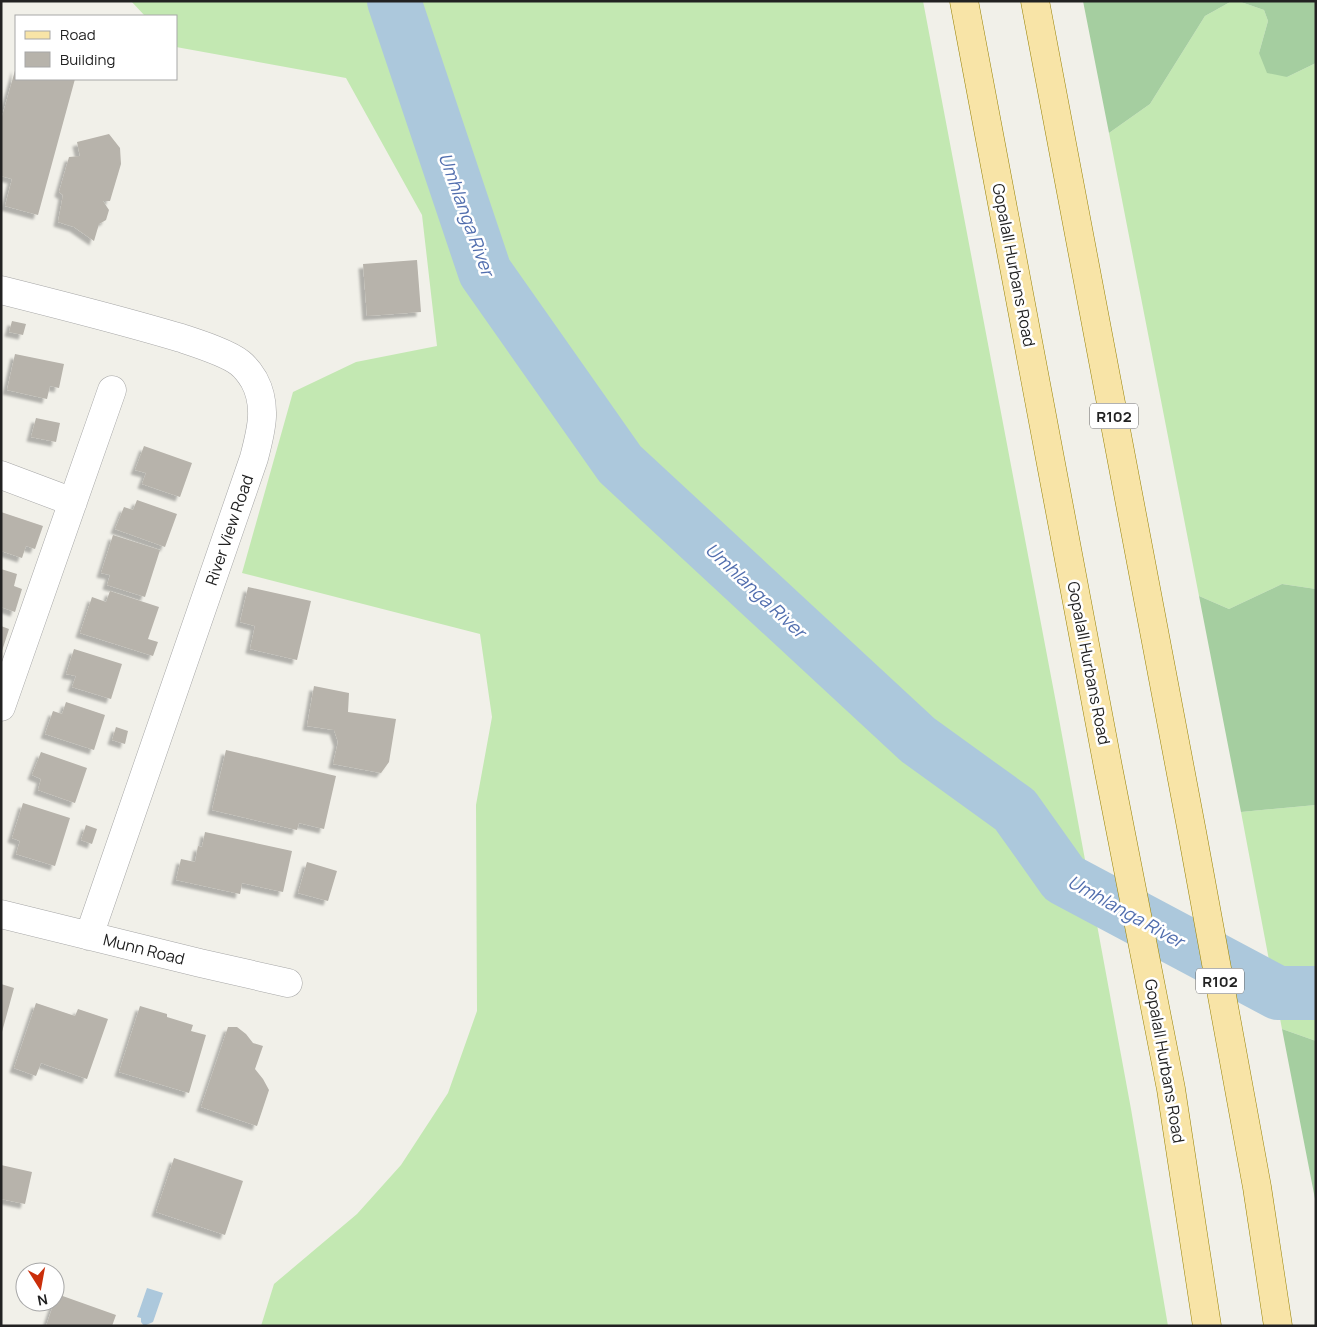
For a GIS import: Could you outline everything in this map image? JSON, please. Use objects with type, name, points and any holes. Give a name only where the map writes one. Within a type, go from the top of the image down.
[{"type":"main road","name":"Gopalall Hurbans Road","points":[[964,1],[1108,768],[1171,1089],[1208,1326]]},
{"type":"main road","name":"R102","points":[[1036,1],[1247,1130],[1270,1264],[1278,1326]]},
{"type":"street","name":"River View Road","points":[[1,290],[139,325],[206,346],[240,362],[253,379],[260,393],[263,410],[262,427],[254,458],[90,936]]},
{"type":"street","points":[[1,706],[112,390]]},
{"type":"street","points":[[1,475],[73,502]]},
{"type":"street","name":"Munn Road","points":[[1,914],[288,983]]},
{"type":"green space","points":[[131,1],[923,1],[1057,708],[1131,1109],[1168,1326],[261,1326],[274,1284],[357,1214],[401,1165],[448,1093],[477,1011],[476,805],[492,717],[480,634],[242,573],[293,392],[356,362],[437,346],[422,215],[346,78],[178,47],[178,15],[144,15]]},
{"type":"green space","points":[[1083,1],[1232,1],[1205,16],[1150,104],[1109,133]]},
{"type":"green space","points":[[1232,1],[1238,1],[1264,10],[1268,21],[1259,53],[1287,77],[1316,63],[1316,589],[1282,584],[1229,609],[1199,596],[1109,133],[1150,104],[1205,16]]},
{"type":"green space","points":[[1238,1],[1316,1],[1316,63],[1287,77],[1267,73],[1259,53],[1268,21],[1264,10]]},
{"type":"green space","points":[[1282,584],[1316,589],[1316,805],[1241,812],[1199,596],[1229,609]]},
{"type":"green space","points":[[1316,805],[1316,1041],[1282,1029],[1241,812]]},
{"type":"green space","points":[[1282,1029],[1316,1041],[1316,1204]]},
{"type":"water","points":[[147,1288],[163,1293],[153,1322],[144,1326],[141,1318],[137,1317]]},
{"type":"building","points":[[15,71],[15,80],[75,80],[38,215],[5,206],[12,179],[1,176],[1,120]]},
{"type":"building","points":[[109,134],[120,148],[121,164],[110,201],[103,201],[109,210],[106,220],[99,224],[94,241],[74,227],[58,222],[63,195],[59,192],[69,157],[80,156],[77,142]]},
{"type":"building","points":[[417,260],[421,312],[367,316],[363,264]]},
{"type":"building","points":[[12,321],[26,324],[23,335],[9,332]]},
{"type":"building","points":[[15,354],[64,364],[59,388],[50,386],[47,399],[7,390]]},
{"type":"building","points":[[36,418],[60,423],[56,442],[31,437]]},
{"type":"building","points":[[144,446],[192,463],[180,497],[142,484],[146,473],[135,470]]},
{"type":"building","points":[[137,500],[177,514],[165,547],[115,529],[124,507],[133,510]]},
{"type":"building","points":[[1,512],[43,526],[35,549],[26,546],[22,558],[1,551]]},
{"type":"building","points":[[113,535],[160,550],[145,597],[107,585],[110,575],[101,573]]},
{"type":"building","points":[[1,569],[17,574],[14,586],[22,589],[15,612],[1,607]]},
{"type":"building","points":[[248,587],[311,601],[297,660],[250,649],[255,626],[240,622]]},
{"type":"building","points":[[110,591],[159,607],[148,639],[158,642],[153,656],[80,633],[92,597],[106,602]]},
{"type":"building","points":[[1,626],[9,629],[2,651],[1,651]]},
{"type":"building","points":[[74,649],[122,664],[111,699],[72,687],[76,676],[66,674]]},
{"type":"building","points":[[314,686],[349,693],[348,712],[396,719],[389,762],[381,773],[333,764],[338,742],[334,730],[307,726]]},
{"type":"building","points":[[66,702],[105,715],[94,750],[45,734],[53,711],[62,714]]},
{"type":"building","points":[[116,727],[128,731],[125,744],[112,740]]},
{"type":"building","points":[[226,750],[336,776],[324,829],[299,823],[297,830],[212,810]]},
{"type":"building","points":[[41,752],[87,768],[75,803],[38,790],[41,779],[32,775]]},
{"type":"building","points":[[23,803],[70,818],[55,866],[16,854],[20,841],[12,838]]},
{"type":"building","points":[[86,825],[97,829],[92,844],[81,840]]},
{"type":"building","points":[[205,832],[292,851],[283,892],[242,883],[240,894],[176,880],[181,859],[195,862],[198,846],[202,847]]},
{"type":"building","points":[[307,862],[337,871],[328,901],[298,893]]},
{"type":"building","points":[[1,984],[14,988],[2,1032],[1,1032]]},
{"type":"building","points":[[36,1003],[75,1016],[78,1009],[108,1019],[87,1079],[41,1063],[36,1076],[14,1068]]},
{"type":"building","points":[[140,1006],[167,1014],[167,1017],[193,1025],[191,1031],[206,1035],[189,1093],[119,1072]]},
{"type":"building","points":[[228,1027],[237,1027],[253,1043],[263,1046],[255,1069],[269,1090],[257,1126],[201,1107]]},
{"type":"building","points":[[174,1158],[243,1181],[225,1235],[156,1212]]},
{"type":"building","points":[[1,1165],[32,1172],[25,1204],[1,1199]]},
{"type":"building","points":[[65,1297],[116,1315],[112,1326],[46,1326],[51,1312],[65,1312]]},
{"type":"waterway","name":"Umhlanga River","points":[[394,1],[485,272],[620,464],[918,740],[1015,810],[1064,879],[1278,993],[1316,993]]}]
